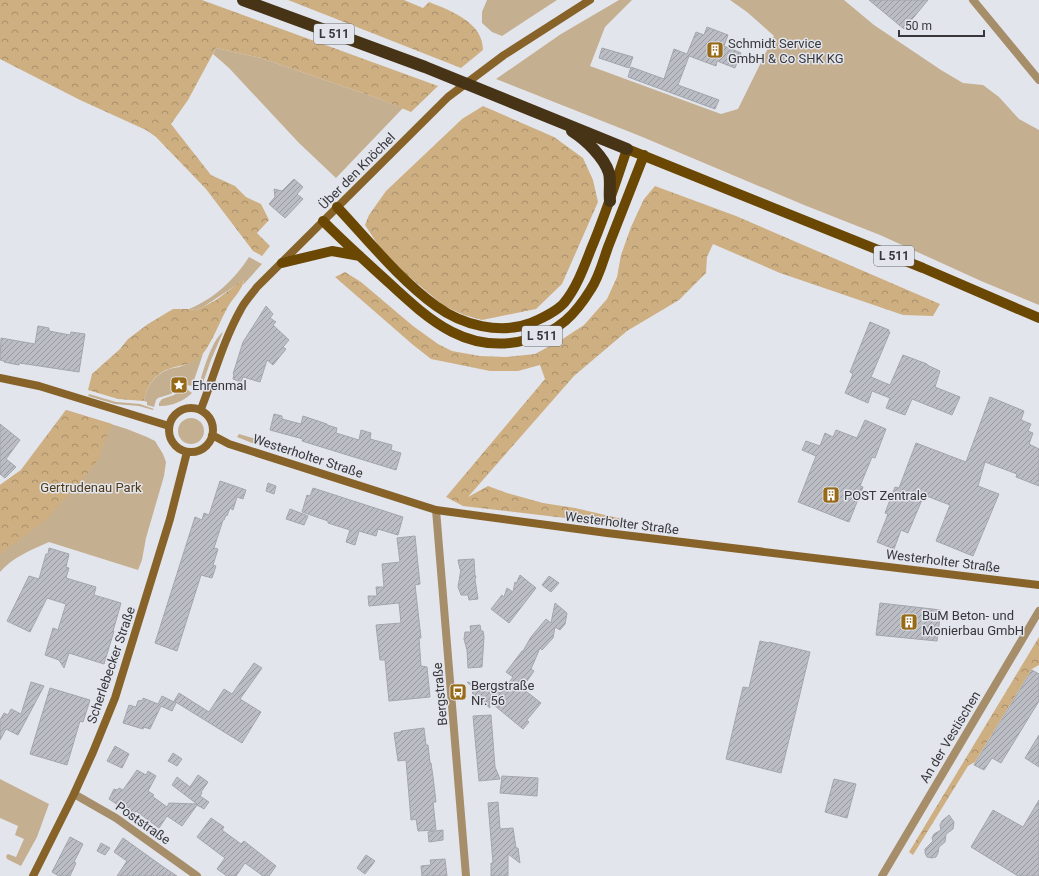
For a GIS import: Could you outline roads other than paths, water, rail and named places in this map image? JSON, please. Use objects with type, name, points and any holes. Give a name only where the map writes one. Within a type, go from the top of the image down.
[{"type":"highway","name":"L 511","points":[[243,0],[425,68],[627,148]]},
{"type":"highway","name":"L 511","points":[[549,117],[581,137],[601,159],[609,173],[610,201]]},
{"type":"main road","name":"L 511","points":[[337,207],[392,266],[419,293],[436,306],[456,318],[477,325],[498,328],[523,326],[544,317],[564,304],[579,280],[610,201],[627,148],[923,268],[1039,318]]},
{"type":"main road","name":"L 511","points":[[323,221],[414,307],[449,332],[478,342],[500,344],[521,342],[542,336],[560,326],[576,312],[592,288],[644,155]]},
{"type":"main road","points":[[282,263],[332,251],[360,256]]},
{"type":"street","name":"Über den Knöchel","points":[[201,410],[223,346],[242,307],[257,287],[457,90],[504,55],[590,0]]},
{"type":"street","points":[[973,0],[1039,80]]},
{"type":"street","points":[[0,378],[39,386],[169,426]]},
{"type":"street","points":[[193,408],[201,410],[210,418],[213,429],[212,435],[206,446],[200,450],[187,452],[175,446],[171,440],[169,426],[172,418],[181,410],[193,408]]},
{"type":"street","name":"Westerholter Straße","points":[[212,435],[230,444],[436,510],[607,533],[1039,585]]},
{"type":"street","name":"Scherlebecker Straße","points":[[33,876],[74,794],[115,698],[170,519],[187,452]]},
{"type":"street","name":"Bergstraße","points":[[436,510],[466,876]]},
{"type":"street","name":"An der Vestischen","points":[[882,876],[1039,611]]},
{"type":"street","name":"Poststraße","points":[[74,794],[116,818],[198,876]]},
{"type":"place","name":"Schmidt Service GmbH & Co SHK KG","points":[[715,50]]},
{"type":"place","name":"Ehrenmal","points":[[179,385]]},
{"type":"place","name":"POST Zentrale","points":[[831,495]]},
{"type":"place","name":"BuM Beton- und Monierbau GmbH","points":[[909,622]]},
{"type":"place","name":"Bergstraße Nr. 56","points":[[458,692]]},
{"type":"park label","name":"Gertrudenau Park","points":[[91,487]]}]
